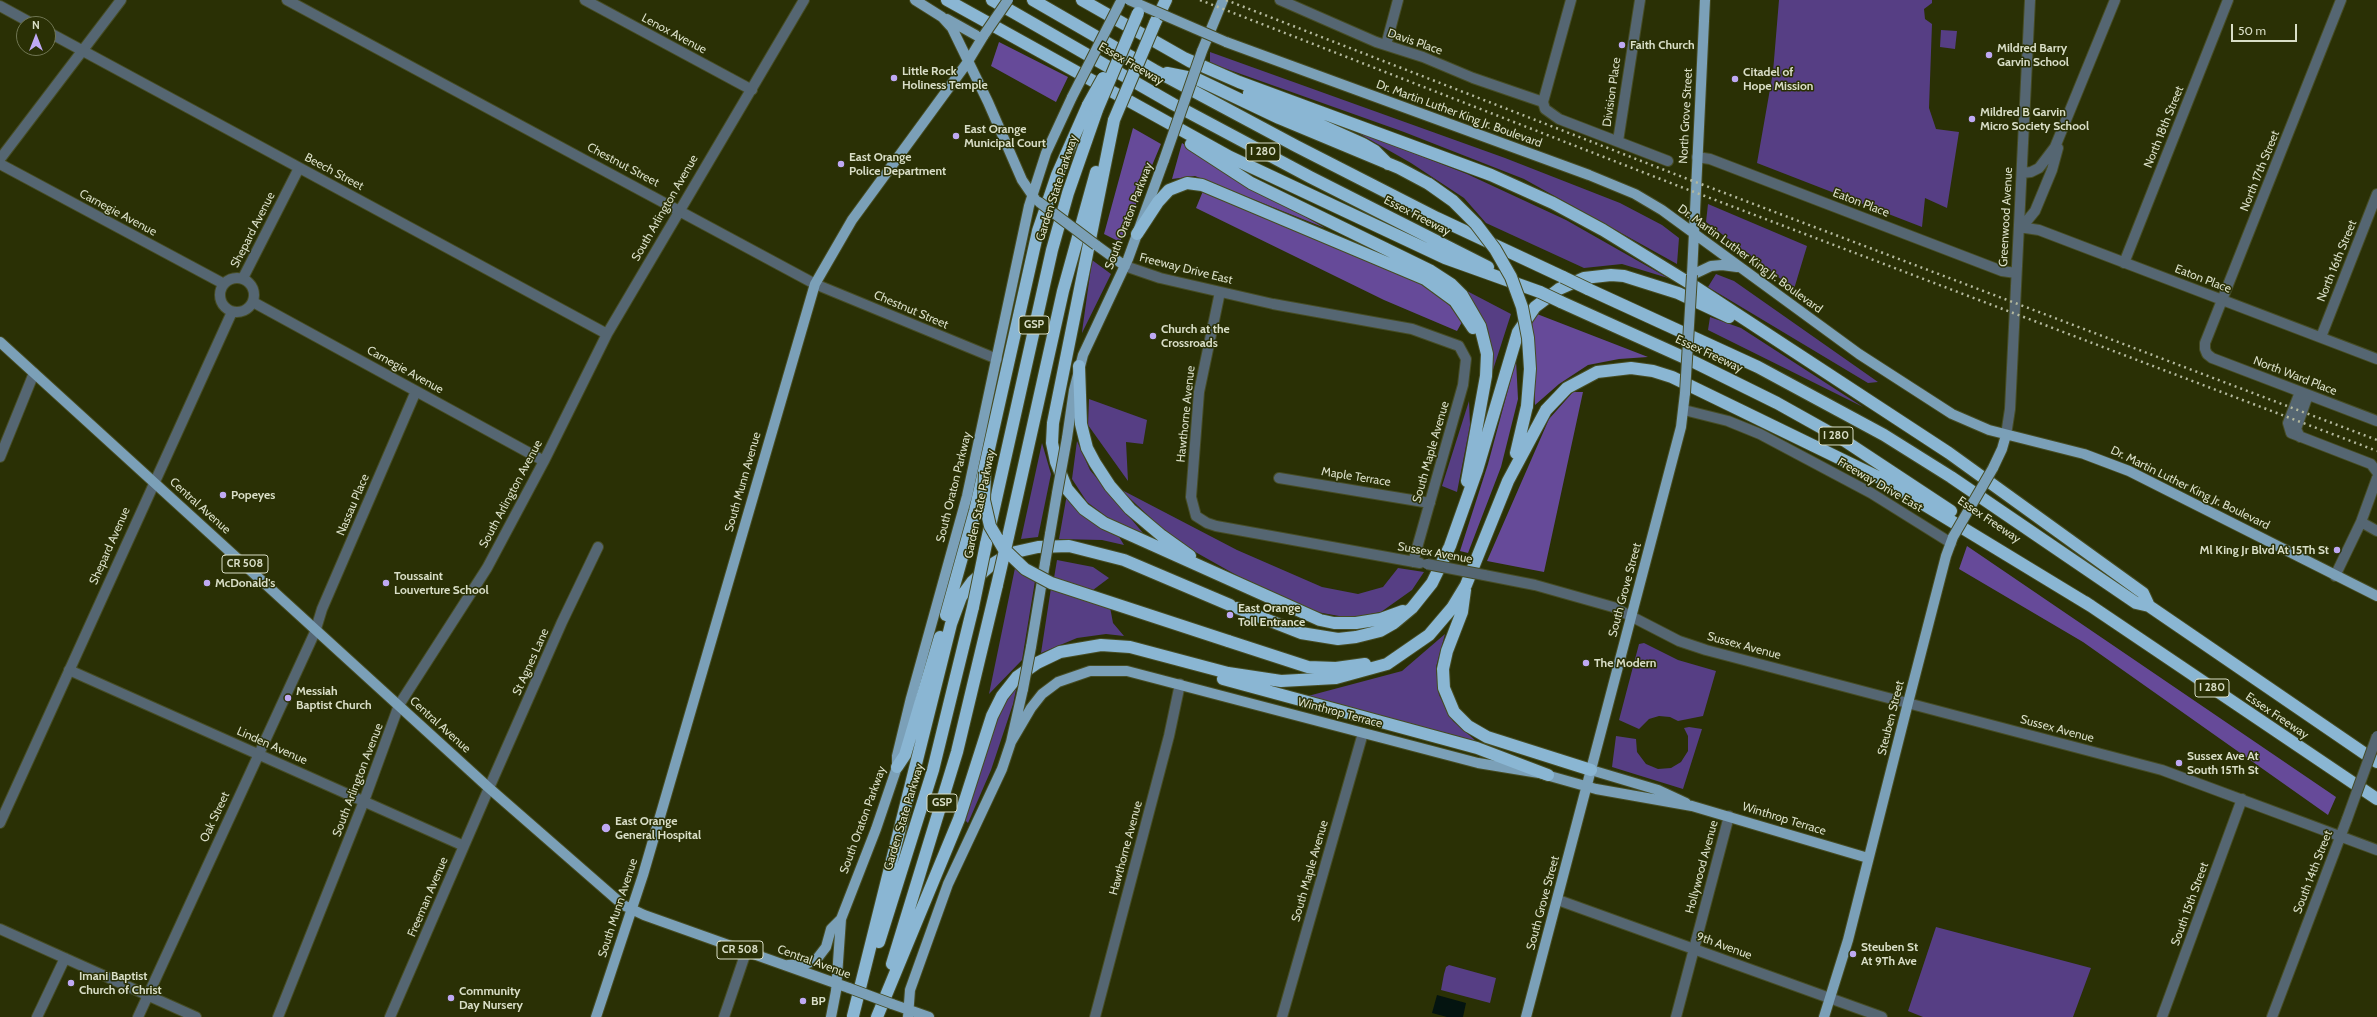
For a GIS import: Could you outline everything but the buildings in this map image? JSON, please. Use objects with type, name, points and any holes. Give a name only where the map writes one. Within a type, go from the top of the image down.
[{"type":"highway","points":[[947,0],[1242,163],[1445,258],[1540,292]]},
{"type":"highway","points":[[956,0],[1012,37]]},
{"type":"highway","name":"Essex Freeway","points":[[992,0],[1145,88],[1290,166],[1540,292],[1694,362],[1818,425],[1897,475],[2377,799]]},
{"type":"highway","name":"Essex Freeway","points":[[1033,0],[1154,70],[1380,189],[1588,289],[1738,357],[1843,412],[1952,477],[2136,603],[2149,606],[2377,762]]},
{"type":"highway","points":[[1082,0],[1246,92],[1363,144],[1375,151],[1388,164]]},
{"type":"highway","points":[[897,767],[905,755],[968,538],[985,472],[1038,231],[1060,169],[1093,108],[1145,0]]},
{"type":"highway","name":"GSP","points":[[876,1017],[957,752],[997,585],[1072,255],[1092,184],[1114,120],[1166,0]]},
{"type":"highway","points":[[1184,58],[1239,82],[1491,175],[1553,203],[1632,247],[1949,453],[2143,593],[2149,606]]},
{"type":"highway","points":[[1154,70],[1197,79],[1279,118],[1388,164],[1429,184],[1453,202],[1476,224],[1495,249],[1511,277],[1522,307],[1528,338],[1530,369],[1527,406],[1508,481]]},
{"type":"highway","name":"Garden State Parkway","points":[[853,1017],[886,923],[925,798],[943,732],[973,607],[1050,257],[1093,108]]},
{"type":"highway","points":[[1140,108],[1242,178],[1425,268],[1451,284],[1471,308],[1483,332],[1487,361],[1483,390],[1457,525]]},
{"type":"highway","points":[[1114,120],[1054,416],[1052,443],[1058,470],[1072,495],[1098,520],[1313,617],[1334,623],[1373,621],[1416,604]]},
{"type":"highway","points":[[1137,234],[1158,202],[1168,190],[1182,184],[1197,184],[1410,272],[1444,291],[1455,301],[1468,319],[1480,350],[1483,390]]},
{"type":"highway","points":[[853,1017],[951,624],[961,598],[972,582],[991,565],[1011,553],[1038,547],[1069,546],[1124,560],[1233,607],[1301,633],[1338,639],[1356,637],[1380,631],[1401,618],[1416,604],[1436,576],[1478,470],[1518,332],[1535,307],[1565,286],[1598,276],[1611,275],[1636,279],[1705,305],[1790,350]]},
{"type":"highway","points":[[1079,366],[1082,432],[1091,456],[1110,486],[1130,509],[1173,544],[1198,561],[1251,589]]},
{"type":"highway","points":[[876,1017],[959,819],[992,716],[1002,696],[1017,677],[1052,655],[1070,649],[1097,645],[1130,647],[1208,668],[1265,679],[1305,681],[1365,671],[1387,664],[1428,635],[1452,608],[1466,585],[1508,481],[1546,410],[1567,388],[1590,375],[1610,369],[1631,368],[1653,371],[1694,387],[1871,473],[2091,606]]},
{"type":"highway","points":[[985,472],[984,500],[990,526],[1003,548],[1025,569],[1051,582],[1294,663],[1321,668],[1350,666],[1386,656],[1397,656]]},
{"type":"highway","points":[[1466,585],[1462,612],[1447,651],[1443,669],[1444,688],[1454,712],[1468,726],[1486,737],[1591,770]]},
{"type":"highway","points":[[1208,668],[1224,679],[1472,747],[1548,775]]},
{"type":"main road","name":"Freeway Drive East","points":[[915,0],[935,12],[952,28],[967,63],[988,102],[1022,180],[1036,199],[1125,266]]},
{"type":"main road","name":"South Munn Avenue","points":[[596,1017],[632,910],[815,284],[852,220],[967,63],[982,37],[1008,0]]},
{"type":"main road","name":"South Oraton Parkway","points":[[908,1013],[910,990],[948,884],[990,797],[1012,742],[1031,647],[1079,366],[1092,332],[1125,266],[1202,51],[1223,0]]},
{"type":"main road","name":"North Grove Street","points":[[1694,233],[1705,0]]},
{"type":"main road","name":"South Oraton Parkway","points":[[830,1017],[836,984],[841,919],[876,829],[897,767],[897,756],[905,721],[960,523],[997,358],[1046,153],[1072,97],[1124,1]]},
{"type":"main road","name":"Dr. Martin Luther King Jr. Boulevard","points":[[1124,1],[1226,42],[1615,185],[1650,202],[1833,336],[1918,394],[1959,417],[2006,435],[2084,454],[2115,464],[2377,596]]},
{"type":"main road","points":[[935,12],[982,37]]},
{"type":"main road","name":"South Grove Street","points":[[1526,1017],[1558,900],[1586,786],[1632,615],[1684,410],[1694,233]]},
{"type":"main road","points":[[1692,275],[1716,265],[1733,266],[1744,270]]},
{"type":"main road","name":"Central Avenue","points":[[0,342],[489,788],[614,897],[632,910],[892,1004],[908,1013],[929,1017]]},
{"type":"main road","name":"Steuben Street","points":[[1824,1017],[1831,999],[1848,940],[1908,703],[1952,540],[1993,468],[2002,449],[2006,435]]},
{"type":"main road","name":"Winthrop Terrace","points":[[1012,742],[1031,708],[1042,694],[1058,682],[1077,674],[1098,670],[1120,670],[1180,684],[1478,763],[1548,775],[1586,786],[1692,806],[1868,858]]},
{"type":"main road","name":"Winthrop Terrace","points":[[1591,770],[1658,790],[1692,806]]},
{"type":"main road","points":[[781,964],[805,964],[816,960],[826,947],[831,929],[841,919]]},
{"type":"street","points":[[0,159],[121,0]]},
{"type":"street","name":"Chestnut Street","points":[[287,0],[815,284],[997,358]]},
{"type":"street","name":"Lenox Avenue","points":[[585,0],[752,90]]},
{"type":"street","name":"South Arlington Avenue","points":[[278,1017],[364,801],[399,705],[487,568],[544,461],[607,334],[804,0]]},
{"type":"street","name":"Davis Place","points":[[1280,0],[1386,46],[1423,56],[1473,78],[1543,102]]},
{"type":"street","points":[[1386,46],[1398,0]]},
{"type":"street","points":[[1571,0],[1543,102],[1545,108],[1559,119],[1668,161]]},
{"type":"street","name":"Division Place","points":[[1618,141],[1640,0]]},
{"type":"street","name":"Greenwood Avenue","points":[[2006,435],[2010,410],[2030,0]]},
{"type":"street","points":[[2022,173],[2031,172],[2039,168],[2052,153],[2115,0]]},
{"type":"street","name":"North 18th Street","points":[[2124,263],[2228,0]]},
{"type":"street","name":"North 17th Street","points":[[2206,352],[2206,343],[2222,300],[2341,0]]},
{"type":"street","points":[[0,6],[18,16]]},
{"type":"street","name":"Beech Street","points":[[56,36],[607,334]]},
{"type":"street","points":[[2019,227],[2026,222],[2035,211],[2052,170],[2059,139]]},
{"type":"street","name":"Eaton Place","points":[[1697,157],[1710,160],[2002,271],[2016,274]]},
{"type":"street","name":"Carnegie Avenue","points":[[0,164],[224,284]]},
{"type":"street","name":"Shepard Avenue","points":[[253,302],[254,290],[248,281],[243,278],[299,168]]},
{"type":"street","name":"North 16th Street","points":[[2320,337],[2377,194]]},
{"type":"street","name":"Eaton Place","points":[[2019,227],[2039,230],[2377,359]]},
{"type":"street","name":"Freeway Drive East","points":[[1125,266],[1153,276],[1286,307],[1412,329],[1454,342],[1462,349]]},
{"type":"street","points":[[243,278],[236,278],[224,284],[221,290],[221,300],[223,305],[232,312],[244,311],[253,302]]},
{"type":"street","name":"Hawthorne Avenue","points":[[1196,516],[1191,497],[1199,392],[1220,292]]},
{"type":"street","name":"Carnegie Avenue","points":[[253,302],[544,461]]},
{"type":"street","name":"Shepard Avenue","points":[[0,823],[232,312]]},
{"type":"street","name":"South Maple Avenue","points":[[1414,562],[1463,385],[1466,365],[1465,354],[1462,349]]},
{"type":"street","name":"North Ward Place","points":[[2206,352],[2212,358],[2377,421]]},
{"type":"street","points":[[0,457],[34,373]]},
{"type":"street","name":"Nassau Place","points":[[316,629],[322,609],[416,391]]},
{"type":"street","points":[[2304,393],[2296,429],[2300,437],[2371,464],[2377,472]]},
{"type":"street","name":"Freeway Drive East","points":[[1684,410],[1728,421],[1756,432],[1871,493],[1952,540]]},
{"type":"street","name":"Maple Terrace","points":[[1279,478],[1430,503]]},
{"type":"street","points":[[2336,576],[2361,522],[2377,478]]},
{"type":"street","name":"Sussex Avenue","points":[[1196,516],[1207,524],[1216,526],[1535,585],[1606,604],[1632,615],[1673,638],[1699,648],[2149,767],[2242,799],[2377,850]]},
{"type":"street","points":[[2361,522],[2377,531]]},
{"type":"street","name":"St Agnes Lane","points":[[489,788],[562,622],[598,547]]},
{"type":"street","name":"Oak Street","points":[[138,1017],[316,629]]},
{"type":"street","name":"Linden Avenue","points":[[69,670],[464,846]]},
{"type":"street","name":"Hawthorne Avenue","points":[[1094,1017],[1169,736],[1180,684]]},
{"type":"street","name":"South Maple Avenue","points":[[1282,1017],[1363,733]]},
{"type":"street","name":"South 14th Street","points":[[2272,1017],[2377,736]]},
{"type":"street","name":"Freeman Avenue","points":[[390,1017],[489,788]]},
{"type":"street","name":"South 15th Street","points":[[2162,1017],[2242,799]]},
{"type":"street","name":"Hollywood Avenue","points":[[1676,1017],[1729,816]]},
{"type":"street","name":"9th Avenue","points":[[1558,900],[1882,1017]]},
{"type":"street","points":[[0,929],[196,1017]]},
{"type":"street","points":[[724,1017],[746,952]]},
{"type":"street","points":[[37,1017],[65,958]]},
{"type":"shaded area","points":[[1779,0],[1932,0],[1932,3],[1924,9],[1925,19],[1932,24],[1929,108],[1936,129],[1959,132],[1947,208],[1925,198],[1922,227],[1757,163],[1773,72]]},
{"type":"shaded area","points":[[1941,30],[1957,31],[1955,49],[1940,47]]},
{"type":"shaded area","points":[[999,42],[1068,77],[1056,102],[991,66]]},
{"type":"shaded area","points":[[1210,52],[1505,158],[1620,203],[1662,225],[1679,238],[1677,264],[1524,179],[1404,132],[1210,63]]},
{"type":"shaded area","points":[[1133,128],[1161,144],[1120,242],[1104,234]]},
{"type":"shaded area","points":[[1353,130],[1467,174],[1566,220],[1668,278],[1622,264],[1584,268],[1486,223],[1464,198],[1411,163]]},
{"type":"shaded area","points":[[1182,143],[1214,165],[1325,228],[1195,176],[1172,179]]},
{"type":"shaded area","points":[[1203,191],[1421,284],[1444,298],[1462,322],[1457,331],[1384,300],[1196,208]]},
{"type":"shaded area","points":[[1708,204],[1807,246],[1794,289],[1706,222]]},
{"type":"shaded area","points":[[1092,260],[1111,274],[1082,333],[1082,332]]},
{"type":"shaded area","points":[[1716,274],[1734,281],[1878,382],[1868,383],[1708,287]]},
{"type":"shaded area","points":[[1467,291],[1511,314],[1492,373],[1488,330]]},
{"type":"shaded area","points":[[1537,314],[1648,357],[1619,359],[1588,365],[1559,384],[1535,405],[1532,321]]},
{"type":"shaded area","points":[[1710,317],[1741,328],[1863,407],[1708,330]]},
{"type":"shaded area","points":[[1516,360],[1518,399],[1501,467],[1468,553],[1460,551],[1488,464]]},
{"type":"shaded area","points":[[1573,392],[1583,392],[1544,572],[1487,561],[1549,419]]},
{"type":"shaded area","points":[[1089,399],[1147,420],[1143,444],[1126,442],[1128,481],[1088,425]]},
{"type":"shaded area","points":[[1469,401],[1470,425],[1457,492],[1442,486]]},
{"type":"shaded area","points":[[1077,441],[1090,470],[1143,533],[1111,520],[1087,502],[1072,479]]},
{"type":"shaded area","points":[[1042,443],[1051,474],[1038,537],[1021,539]]},
{"type":"shaded area","points":[[1120,489],[1237,550],[1322,587],[1358,594],[1383,587],[1398,568],[1424,572],[1412,590],[1381,612],[1350,618],[1317,612],[1238,576],[1174,540]]},
{"type":"shaded area","points":[[1067,494],[1118,535],[1124,545],[1102,540],[1059,539]]},
{"type":"shaded area","points":[[1967,546],[2336,797],[2328,815],[2083,642],[1959,569]]},
{"type":"shaded area","points":[[1057,560],[1093,567],[1109,578],[1093,590],[1054,578]]},
{"type":"shaded area","points":[[1015,568],[1035,581],[1022,660],[989,694]]},
{"type":"shaded area","points":[[1051,588],[1110,607],[1113,623],[1124,636],[1106,634],[1077,638],[1041,653]]},
{"type":"shaded area","points":[[1445,634],[1436,667],[1439,695],[1453,721],[1476,741],[1308,696],[1402,671]]},
{"type":"shaded area","points":[[1644,643],[1678,660],[1716,671],[1703,716],[1678,721],[1670,717],[1659,716],[1649,719],[1639,729],[1619,720],[1639,644]]},
{"type":"shaded area","points":[[1017,685],[1013,704],[991,770],[968,823],[965,820],[997,716],[1005,699]]},
{"type":"shaded area","points":[[1689,727],[1702,729],[1683,789],[1612,767],[1616,736],[1636,739],[1637,752],[1646,764],[1658,769],[1671,768],[1681,762],[1688,751],[1688,736],[1684,728]]},
{"type":"shaded area","points":[[1936,927],[2091,968],[2073,1017],[1923,1017],[1908,1011]]},
{"type":"shaded area","points":[[1449,965],[1496,978],[1490,1003],[1441,990],[1446,967]]},
{"type":"shaded area","points":[[1437,995],[1466,1003],[1463,1017],[1447,1017],[1432,1013]]},
{"type":"railway","points":[[1200,0],[1681,187],[2377,451]]},
{"type":"railway","points":[[1226,0],[1685,178],[2377,440]]},
{"type":"place","name":"Faith Church","points":[[1622,45]]},
{"type":"place","name":"Mildred Barry Garvin School","points":[[1989,55]]},
{"type":"place","name":"Little Rock Holiness Temple","points":[[894,78]]},
{"type":"place","name":"Citadel of Hope Mission","points":[[1735,79]]},
{"type":"place","name":"Mildred B Garvin Micro Society School","points":[[1972,119]]},
{"type":"place","name":"East Orange Municipal Court","points":[[956,136]]},
{"type":"place","name":"East Orange Police Department","points":[[841,164]]},
{"type":"place","name":"Church at the Crossroads","points":[[1153,336]]},
{"type":"place","name":"Popeyes","points":[[223,495]]},
{"type":"place","name":"Ml King Jr Blvd At 15Th St","points":[[2337,550]]},
{"type":"place","name":"McDonald's","points":[[207,583]]},
{"type":"place","name":"Toussaint Louverture School","points":[[386,583]]},
{"type":"place","name":"East Orange Toll Entrance","points":[[1230,615]]},
{"type":"place","name":"The Modern","points":[[1586,663]]},
{"type":"place","name":"Messiah Baptist Church","points":[[288,698]]},
{"type":"place","name":"Sussex Ave At South 15Th St","points":[[2179,763]]},
{"type":"place","name":"East Orange General Hospital","points":[[606,828]]},
{"type":"place","name":"Steuben St At 9Th Ave","points":[[1853,954]]},
{"type":"place","name":"Imani Baptist Church of Christ","points":[[71,983]]},
{"type":"place","name":"Community Day Nursery","points":[[451,998]]},
{"type":"place","name":"BP","points":[[803,1001]]}]
